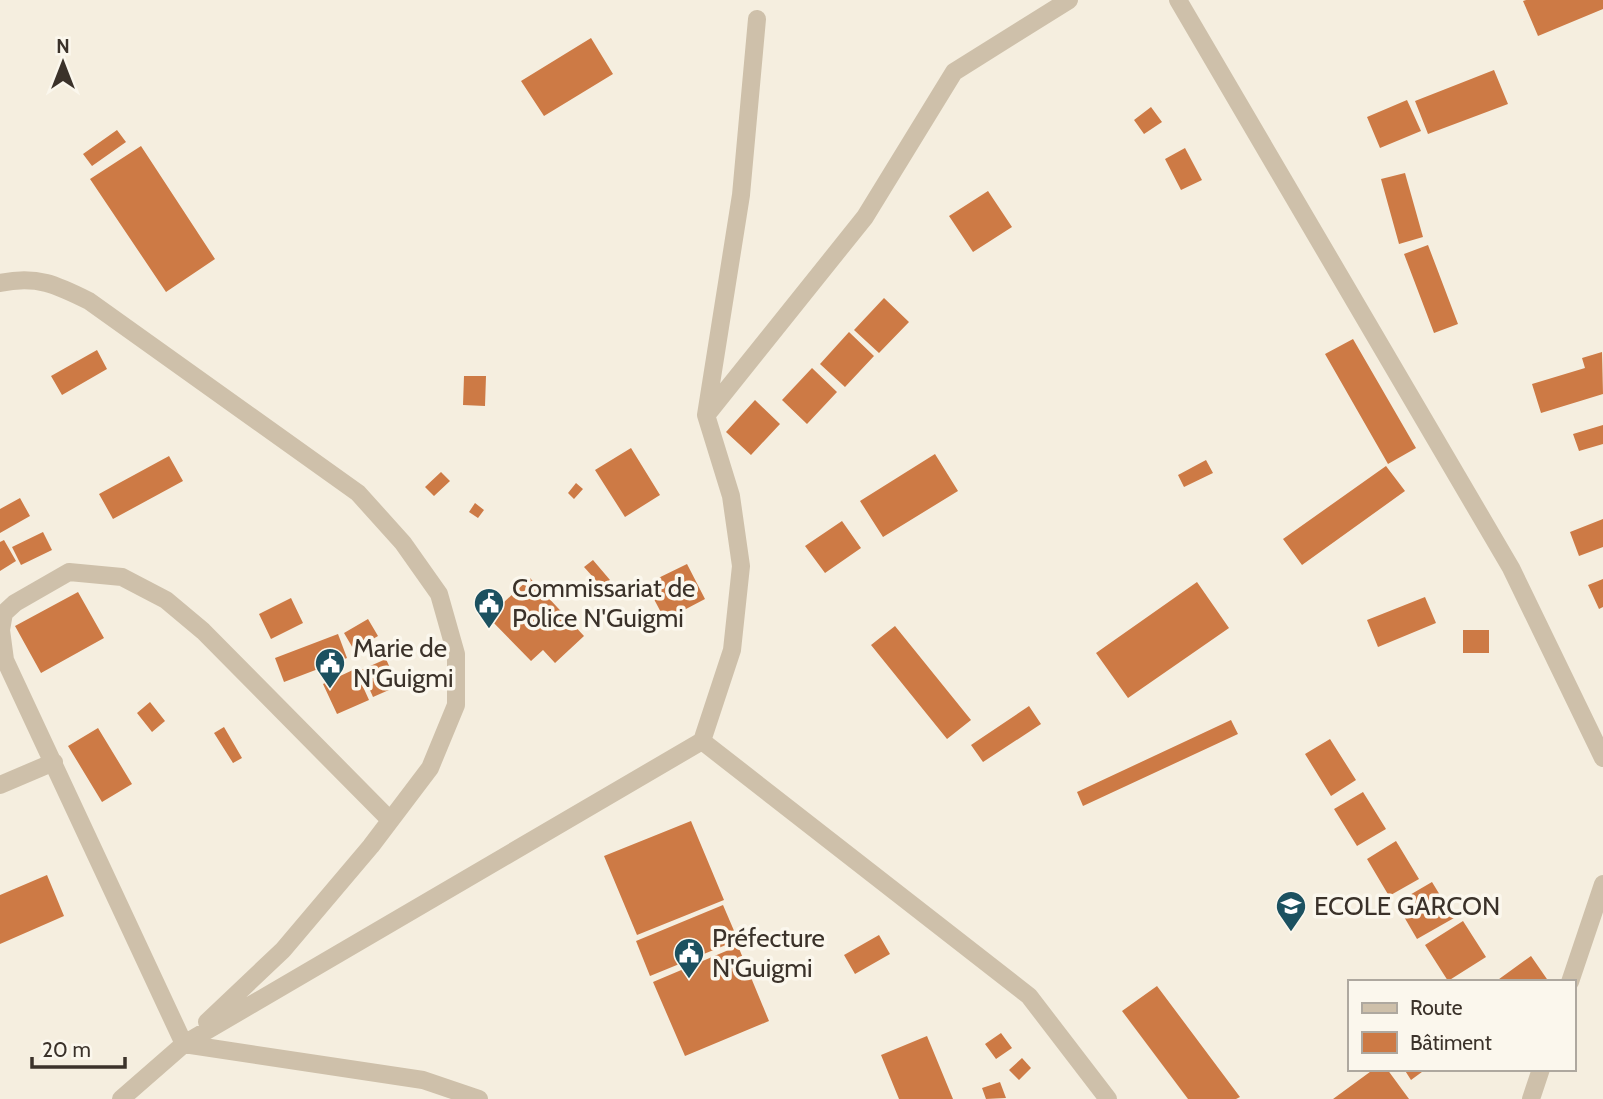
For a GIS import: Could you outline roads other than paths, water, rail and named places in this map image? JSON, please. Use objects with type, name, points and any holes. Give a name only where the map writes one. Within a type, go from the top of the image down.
[{"type":"street","points":[[706,415],[865,217],[954,72],[1069,0]]},
{"type":"street","points":[[1178,0],[1511,568],[1603,758]]},
{"type":"street","points":[[184,1044],[702,741],[732,650],[741,566],[731,496],[706,415],[741,195],[757,19]]},
{"type":"street","points":[[0,283],[39,280],[89,301],[358,493],[403,543],[439,594],[456,654],[456,705],[430,768],[283,950],[184,1044],[121,1099]]},
{"type":"street","points":[[184,1044],[5,660],[1,630],[4,613],[15,603],[69,572],[122,577],[166,600],[203,631],[390,820]]},
{"type":"street","points":[[702,741],[1029,996],[1108,1099]]},
{"type":"street","points":[[0,785],[54,762]]},
{"type":"street","points":[[1571,980],[1603,884]]},
{"type":"street","points":[[184,1044],[423,1080],[479,1099]]},
{"type":"street","points":[[1531,1099],[1540,1071]]},
{"type":"place","name":"Commissariat de Police N'Guigmi","points":[[489,630]]},
{"type":"place","name":"Marie de N'Guigmi","points":[[330,690]]},
{"type":"place","name":"ECOLE GARCON","points":[[1291,933]]},
{"type":"place","name":"Préfecture N'Guigmi","points":[[689,980]]}]
